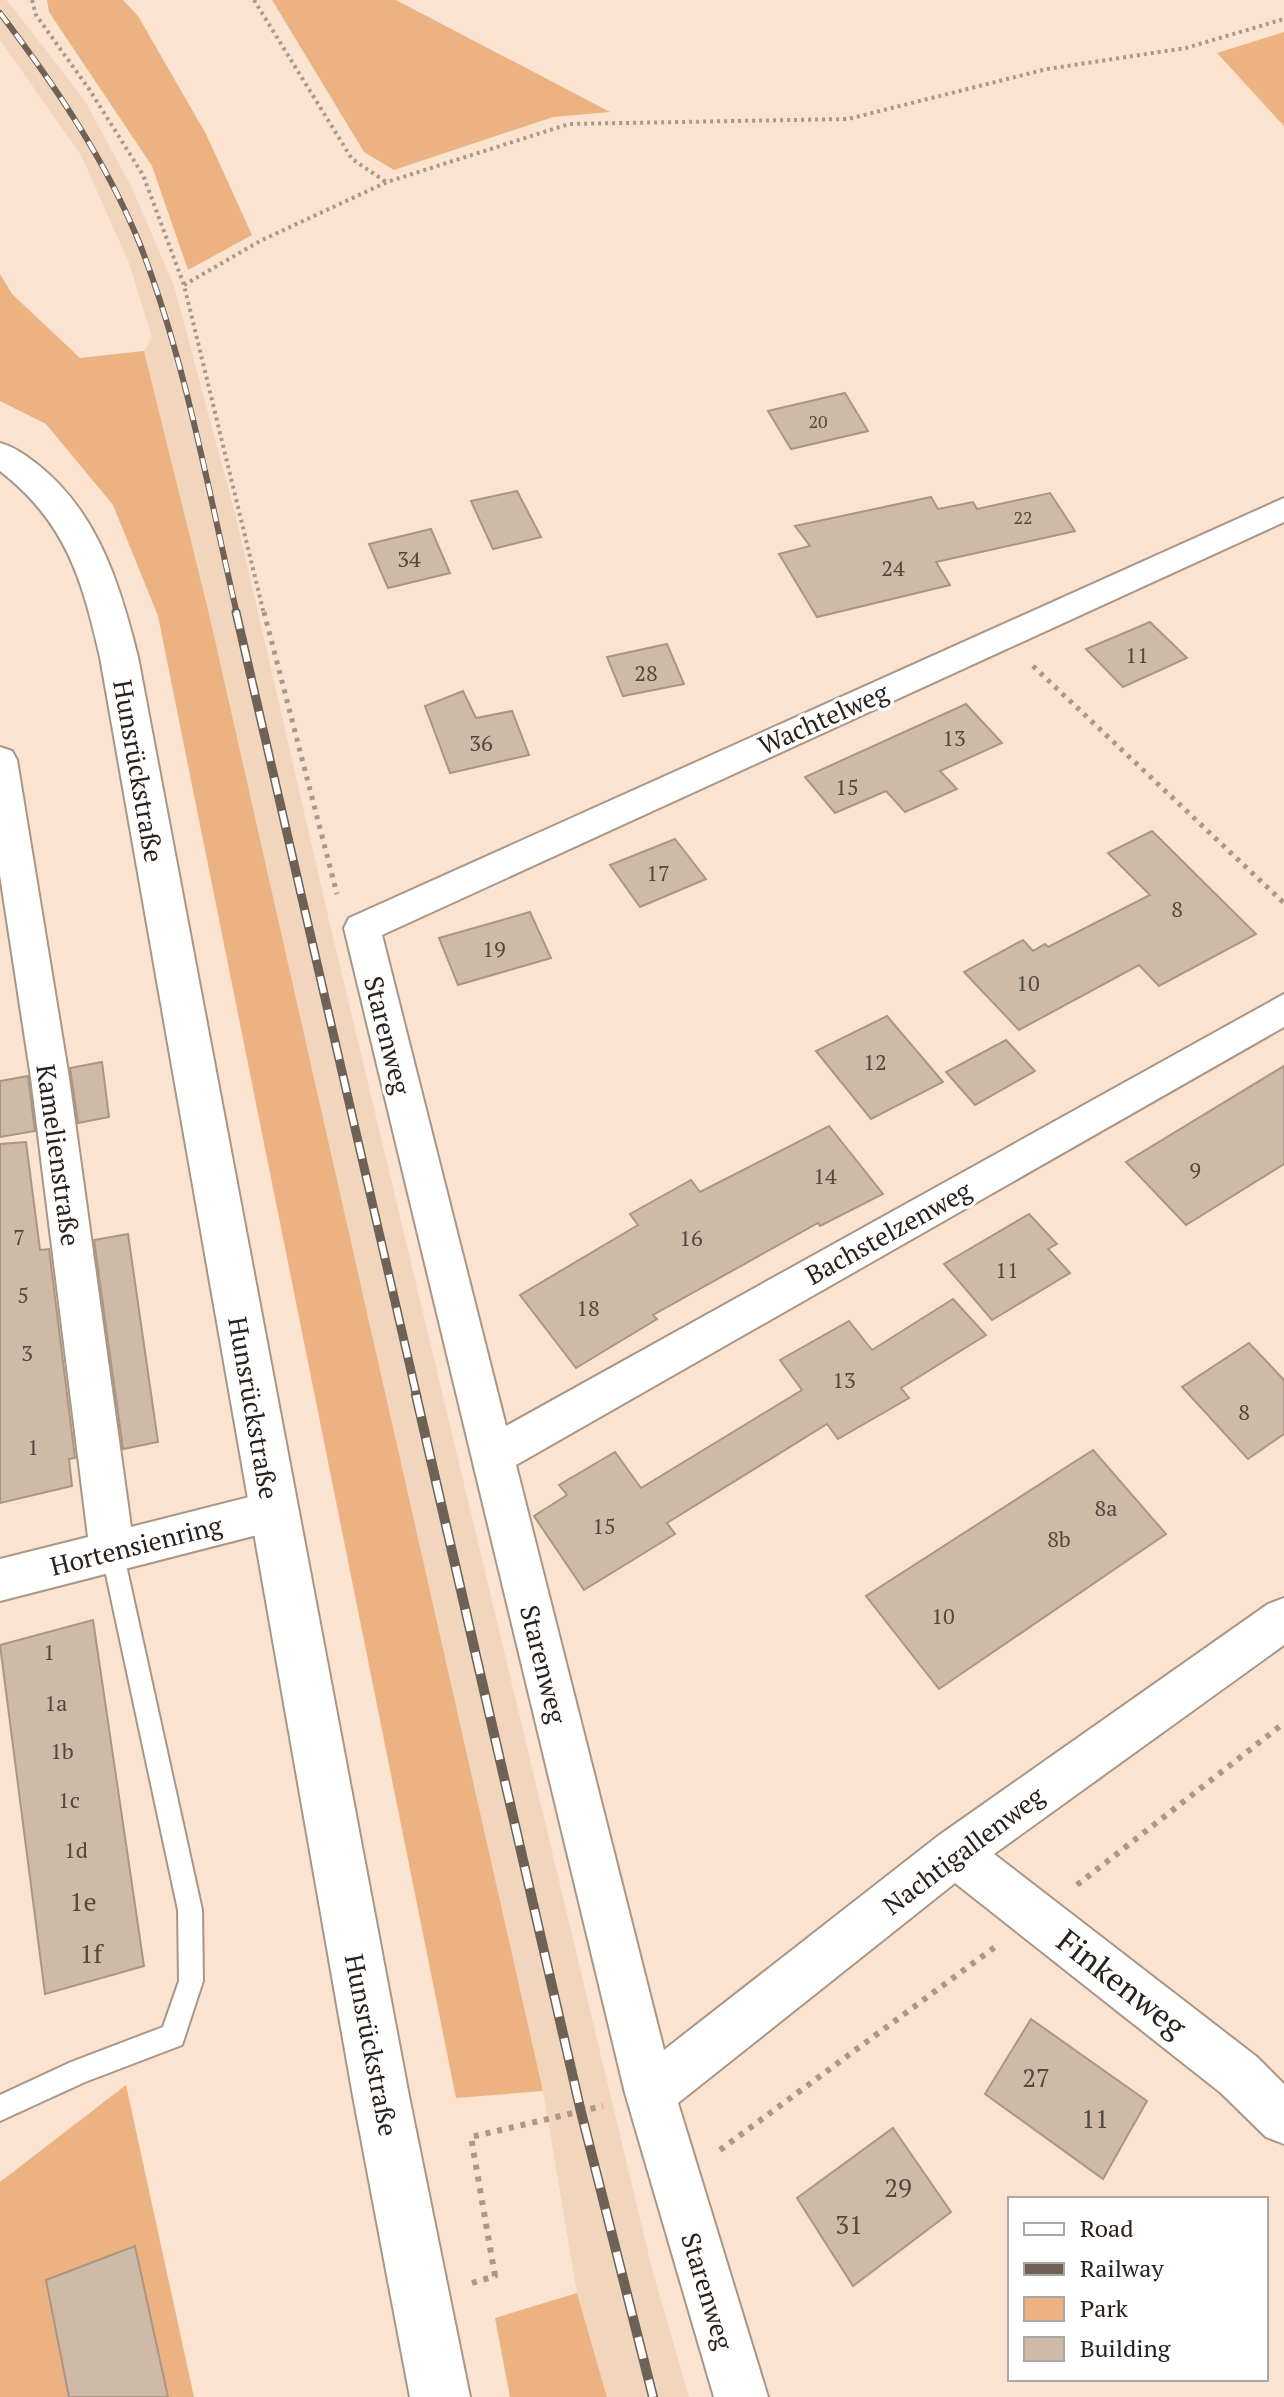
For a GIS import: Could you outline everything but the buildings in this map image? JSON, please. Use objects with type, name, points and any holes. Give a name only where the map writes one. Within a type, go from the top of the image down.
[{"type":"main road","name":"Hunsrückstraße","points":[[0,454],[46,490],[81,541],[105,596],[119,657],[273,1511],[440,2397]]},
{"type":"street","name":"Wachtelweg","points":[[362,928],[1284,509]]},
{"type":"street","name":"Kamelienstraße","points":[[0,760],[50,1078],[112,1551]]},
{"type":"street","name":"Starenweg","points":[[362,928],[650,2093],[741,2397]]},
{"type":"street","name":"Bachstelzenweg","points":[[493,1456],[1284,1009]]},
{"type":"street","name":"Hortensienring","points":[[0,1580],[273,1511]]},
{"type":"street","name":"Nachtigallenweg","points":[[650,2093],[955,1853],[1284,1619]]},
{"type":"street","name":"Finkenweg","points":[[955,1853],[1239,2075],[1284,2119]]},
{"type":"lane","points":[[0,2108],[80,2071],[173,2036],[191,1981],[190,1910],[112,1551]]},
{"type":"path","points":[[32,0],[36,15],[89,89],[143,175],[184,285],[228,475],[343,917],[362,928]]},
{"type":"path","points":[[254,0],[352,159],[387,182]]},
{"type":"path","points":[[184,285],[260,241],[387,182],[569,124],[848,119],[1047,69],[1186,48],[1284,19]]},
{"type":"path","points":[[1004,637],[1284,903]]},
{"type":"path","points":[[675,2183],[1037,1916],[1284,1723]]},
{"type":"path","points":[[421,2294],[495,2276],[471,2137],[650,2093]]},
{"type":"shaded area","points":[[0,0],[6,0],[14,9],[85,101],[133,190],[174,286],[235,513],[332,933],[653,2273],[689,2397],[607,2397],[577,2293],[543,2091],[210,618],[144,351],[152,337],[129,263],[81,155],[0,40]]},
{"type":"green space","points":[[47,0],[123,0],[138,16],[206,134],[252,235],[188,270],[152,166],[49,12]]},
{"type":"green space","points":[[272,0],[396,0],[610,112],[553,117],[394,170],[364,152]]},
{"type":"green space","points":[[1284,32],[1284,126],[1217,53]]},
{"type":"green space","points":[[0,274],[12,294],[80,358],[144,351],[210,618],[543,2091],[456,2098],[158,616],[113,505],[46,424],[0,401]]},
{"type":"green space","points":[[126,2085],[194,2397],[0,2397],[0,2182]]},
{"type":"green space","points":[[577,2293],[607,2397],[510,2397],[495,2318]]},
{"type":"railway","points":[[0,13],[77,123],[111,181],[139,242],[156,287],[183,379],[237,614]]},
{"type":"railway","points":[[236,612],[417,1397]]},
{"type":"railway","points":[[416,1395],[581,2112],[653,2397]]}]
